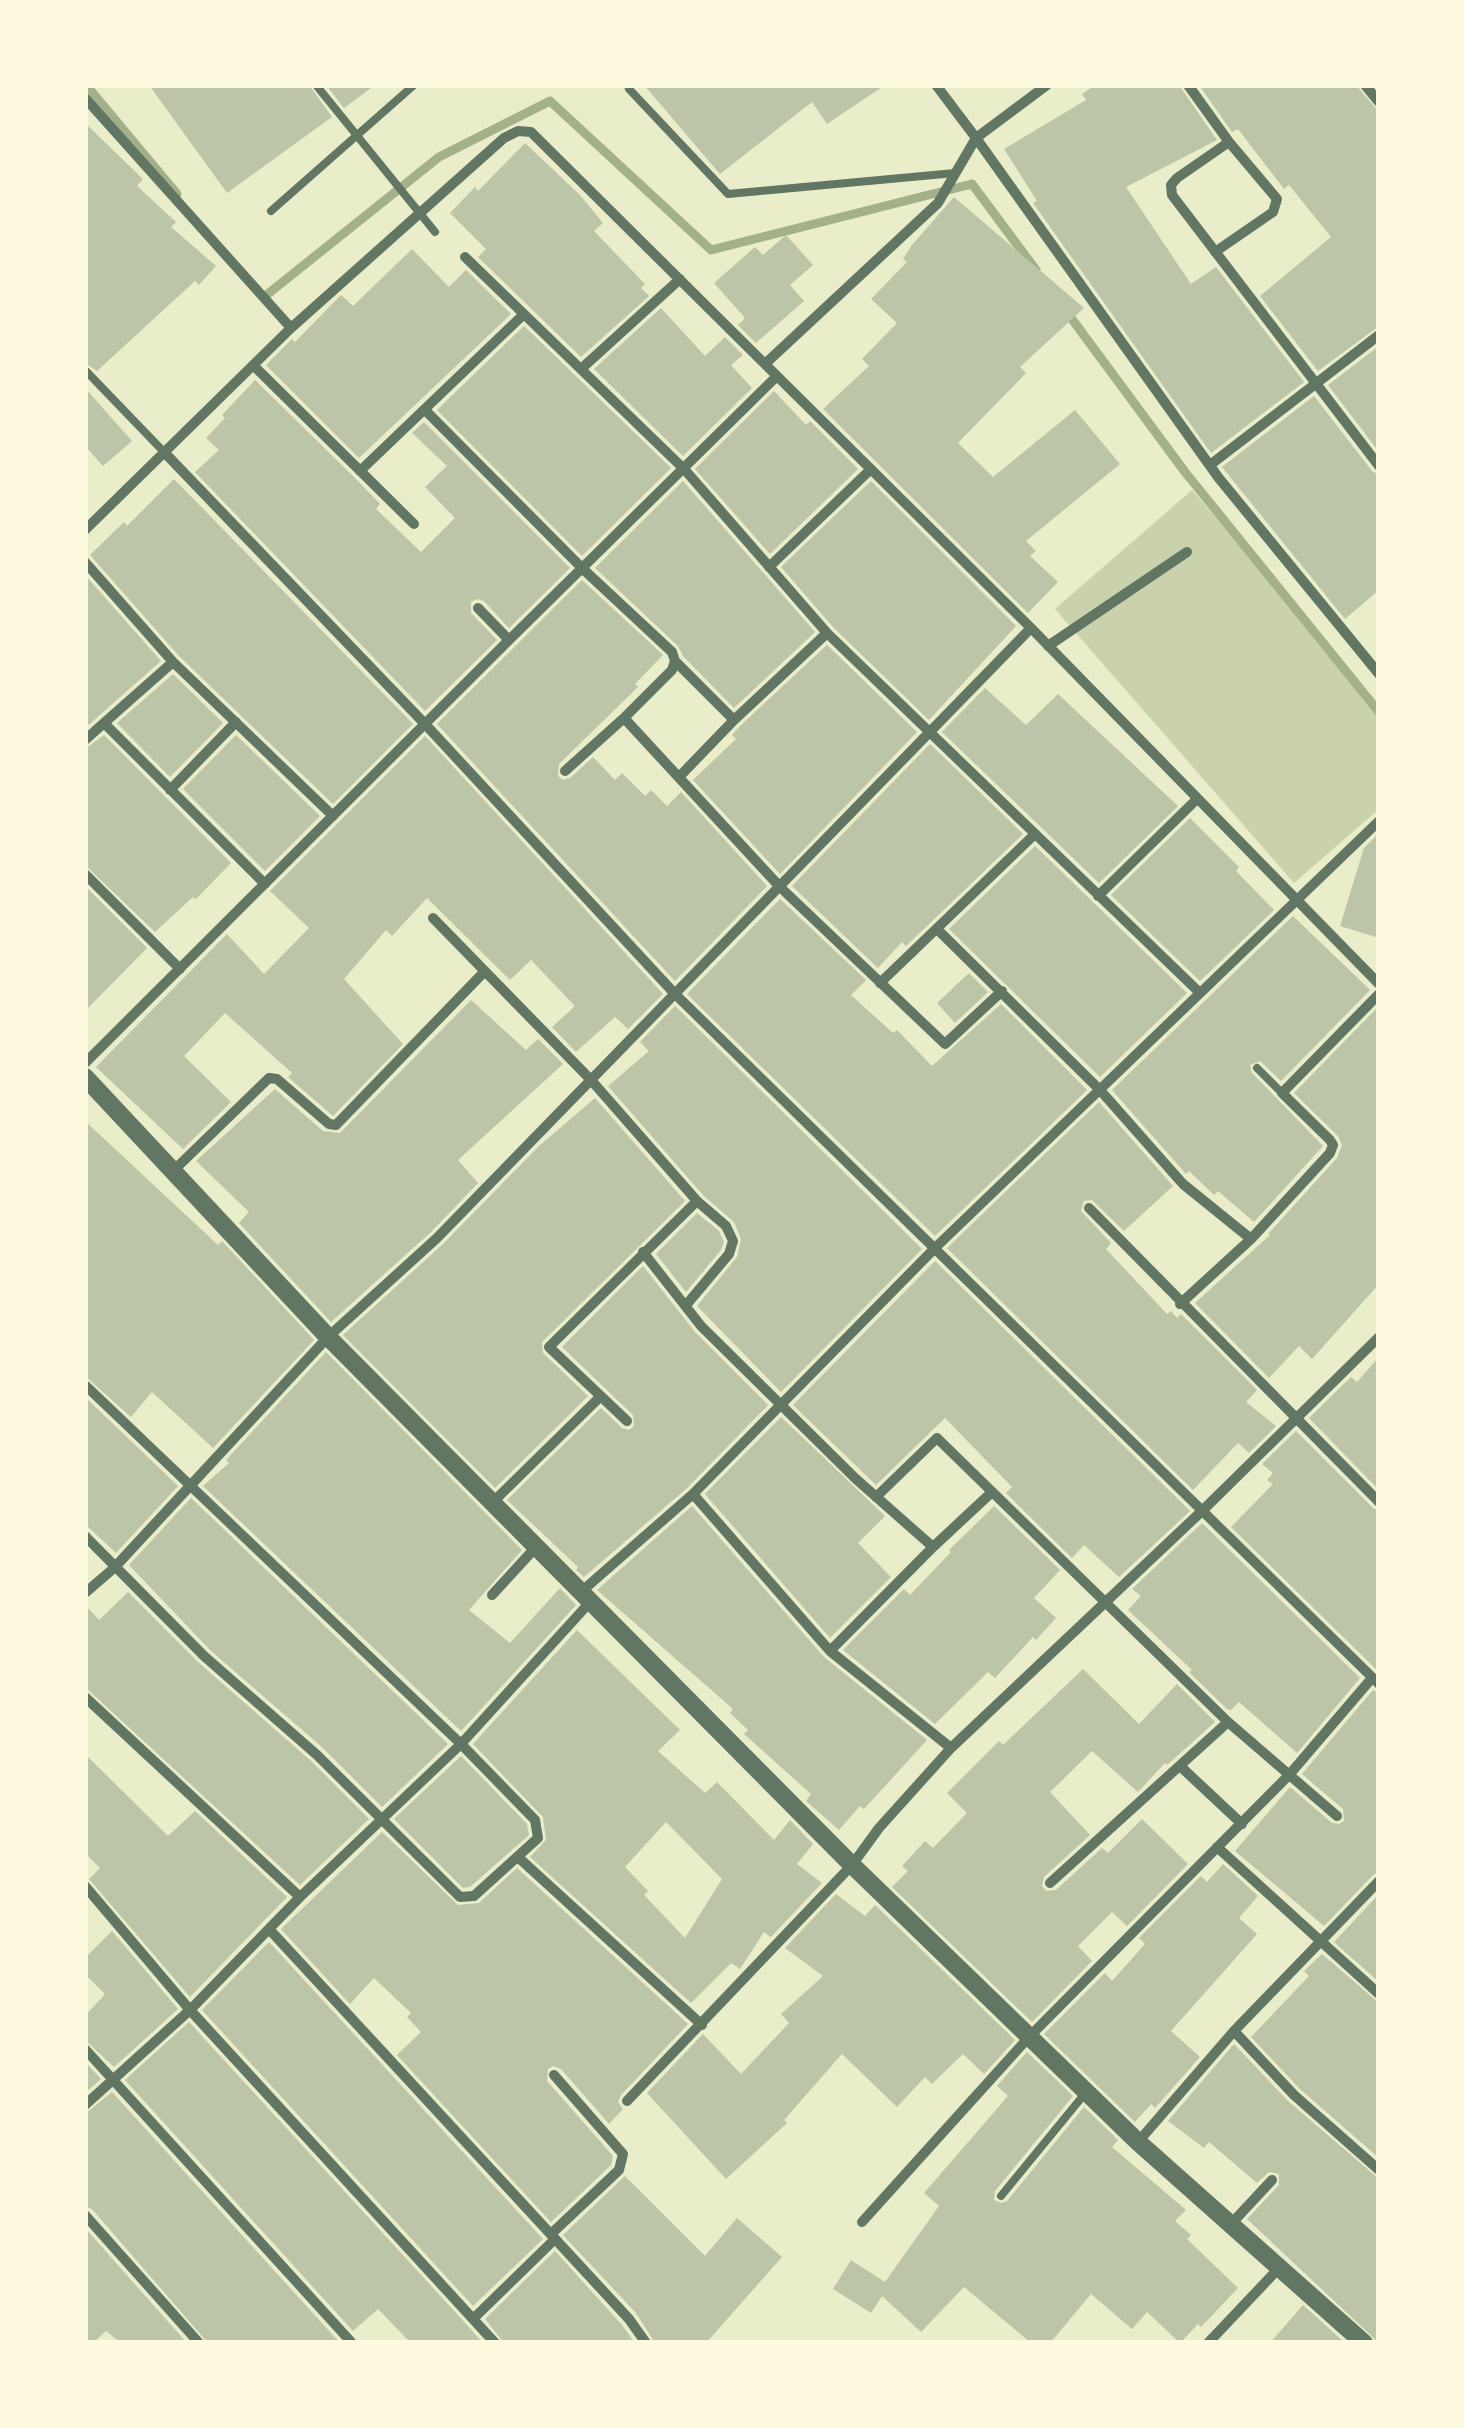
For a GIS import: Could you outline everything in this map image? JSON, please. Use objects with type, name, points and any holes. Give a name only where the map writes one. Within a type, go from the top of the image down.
[{"type":"street","points":[[936,85],[1241,508],[1379,674]]},
{"type":"street","points":[[766,363],[946,190],[976,138],[1048,85]]},
{"type":"street","points":[[1188,85],[1229,142],[1278,199],[1277,206],[1215,252]]},
{"type":"street","points":[[1365,85],[1379,102]]},
{"type":"street","points":[[85,98],[291,328]]},
{"type":"street","points":[[85,530],[291,328],[504,138],[518,131],[531,132],[1031,628],[1379,984]]},
{"type":"street","points":[[1229,142],[1177,178],[1172,194],[1379,466]]},
{"type":"street","points":[[465,257],[685,470],[827,633],[1200,993]]},
{"type":"street","points":[[581,368],[680,279]]},
{"type":"street","points":[[360,471],[524,314]]},
{"type":"street","points":[[1210,465],[1379,335]]},
{"type":"street","points":[[253,365],[414,524]]},
{"type":"street","points":[[85,1063],[778,376]]},
{"type":"street","points":[[425,410],[583,570],[672,652],[675,661],[734,720]]},
{"type":"street","points":[[164,452],[425,724],[675,994],[1376,1681],[1242,1824],[1030,2036],[862,2222]]},
{"type":"street","points":[[769,566],[872,470]]},
{"type":"street","points":[[1048,646],[1186,552]]},
{"type":"street","points":[[85,562],[173,662],[333,816]]},
{"type":"street","points":[[478,608],[508,640]]},
{"type":"street","points":[[85,1594],[114,1568],[328,1337],[437,1238],[1031,628]]},
{"type":"street","points":[[678,777],[827,633]]},
{"type":"street","points":[[565,772],[672,670],[675,661]]},
{"type":"street","points":[[85,740],[173,662]]},
{"type":"street","points":[[624,718],[780,887],[945,1044],[1002,991]]},
{"type":"street","points":[[170,790],[236,722]]},
{"type":"street","points":[[104,723],[265,884]]},
{"type":"street","points":[[1098,896],[1197,798]]},
{"type":"street","points":[[85,2104],[190,2010],[300,1897],[461,1744],[586,1596],[693,1494],[935,1248],[1379,822]]},
{"type":"street","points":[[880,983],[1035,834]]},
{"type":"street","points":[[85,874],[180,969]]},
{"type":"street","points":[[433,918],[591,1080],[696,1202],[726,1226],[733,1241],[729,1254],[686,1304]]},
{"type":"street","points":[[937,929],[1100,1090],[1183,1184],[1251,1239]]},
{"type":"street","points":[[171,1173],[269,1078],[278,1079],[336,1125],[484,971]]},
{"type":"street","points":[[1180,1304],[1251,1239],[1332,1150],[1330,1140],[1282,1092],[1379,994]]},
{"type":"street","points":[[85,1078],[328,1337],[852,1866],[1138,2142],[1364,2343]]},
{"type":"street","points":[[627,1421],[549,1347],[696,1202]]},
{"type":"street","points":[[1088,1208],[1379,1502]]},
{"type":"street","points":[[643,1252],[701,1326],[876,1497],[933,1547]]},
{"type":"street","points":[[627,2101],[852,1866],[879,1828],[951,1748],[1379,1337]]},
{"type":"street","points":[[85,1385],[461,1744],[538,1824],[538,1838],[474,1896],[464,1898],[383,1818],[204,1656],[85,1536]]},
{"type":"street","points":[[494,1501],[600,1396]]},
{"type":"street","points":[[876,1497],[937,1438],[1228,1722],[1336,1816]]},
{"type":"street","points":[[830,1650],[992,1492]]},
{"type":"street","points":[[693,1494],[830,1650],[951,1748]]},
{"type":"street","points":[[492,1594],[536,1548]]},
{"type":"street","points":[[85,1696],[300,1897]]},
{"type":"street","points":[[1050,1883],[1228,1722]]},
{"type":"street","points":[[1180,1766],[1242,1824]]},
{"type":"street","points":[[1217,1848],[1379,1994]]},
{"type":"street","points":[[518,1858],[702,2025]]},
{"type":"street","points":[[1138,2142],[1234,2031],[1379,1881]]},
{"type":"street","points":[[85,1886],[190,2010],[495,2343]]},
{"type":"street","points":[[269,1929],[630,2319],[646,2343]]},
{"type":"street","points":[[1234,2031],[1294,2094],[1379,2170]]},
{"type":"street","points":[[85,2049],[352,2343]]},
{"type":"street","points":[[473,2319],[619,2170],[624,2154],[554,2074]]},
{"type":"street","points":[[1231,2224],[1272,2180]]},
{"type":"street","points":[[85,2216],[199,2343]]},
{"type":"street","points":[[1208,2343],[1280,2268]]},
{"type":"lane","points":[[316,85],[435,232]]},
{"type":"lane","points":[[271,212],[414,85]]},
{"type":"lane","points":[[629,89],[728,194],[955,173]]},
{"type":"lane","points":[[85,370],[164,452]]},
{"type":"lane","points":[[1257,1068],[1282,1092]]},
{"type":"lane","points":[[1002,2196],[1087,2091]]},
{"type":"green space","points":[[1192,490],[1379,705],[1379,809],[1294,883],[1055,609]]},
{"type":"building","points":[[149,85],[309,85],[332,117],[227,193]]},
{"type":"building","points":[[326,85],[375,85],[344,108]]},
{"type":"building","points":[[644,85],[885,85],[827,124],[812,102],[720,174]]},
{"type":"building","points":[[1095,85],[1179,85],[1217,140],[1126,187],[1191,284],[1216,267],[1304,382],[1211,453],[1033,203],[1037,201],[1004,149],[1086,100],[1082,94]]},
{"type":"building","points":[[1199,85],[1356,85],[1379,112],[1379,326],[1318,371],[1260,296],[1331,237],[1289,185],[1284,189],[1238,129],[1232,132]]},
{"type":"building","points":[[85,123],[143,179],[137,186],[176,222],[171,227],[216,266],[97,371],[85,363]]},
{"type":"building","points":[[525,143],[580,195],[603,223],[594,231],[645,284],[641,288],[649,296],[581,357],[478,257],[486,249],[450,213],[475,187],[478,191]]},
{"type":"building","points":[[954,197],[1084,308],[1020,367],[1026,373],[958,443],[993,477],[1075,410],[1120,464],[1026,541],[1036,551],[1030,556],[1058,582],[1028,613],[823,409],[869,366],[862,359],[897,323],[871,299],[907,262],[903,259],[912,245]]},
{"type":"building","points":[[786,235],[813,265],[790,285],[804,301],[756,343],[738,325],[745,318],[714,283],[755,247],[763,255]]},
{"type":"building","points":[[412,249],[449,287],[466,270],[511,314],[359,458],[266,365],[341,295],[353,306]]},
{"type":"building","points":[[661,308],[705,356],[725,337],[743,355],[731,365],[752,388],[683,456],[594,369]]},
{"type":"building","points":[[524,326],[671,468],[582,556],[437,410]]},
{"type":"building","points":[[1379,346],[1379,452],[1328,385]]},
{"type":"building","points":[[255,380],[357,480],[380,504],[376,509],[421,552],[455,518],[425,487],[447,466],[412,433],[424,422],[570,568],[509,628],[484,601],[471,602],[471,613],[497,640],[425,711],[195,472],[219,450],[206,438]]},
{"type":"building","points":[[85,388],[132,441],[103,466],[85,446]]},
{"type":"building","points":[[774,391],[806,425],[810,421],[858,469],[770,554],[695,469]]},
{"type":"building","points":[[1314,396],[1379,475],[1379,590],[1345,619],[1222,467]]},
{"type":"building","points":[[174,479],[413,724],[333,804],[179,656],[90,555],[124,522],[127,526]]},
{"type":"building","points":[[683,481],[815,632],[734,708],[678,646],[595,568]]},
{"type":"building","points":[[871,481],[1016,626],[929,720],[833,627],[781,567]]},
{"type":"building","points":[[85,575],[161,661],[85,728]]},
{"type":"building","points":[[582,580],[663,655],[635,684],[638,687],[559,764],[558,776],[563,780],[570,778],[593,757],[615,780],[622,773],[645,796],[651,790],[667,806],[681,792],[767,886],[675,981],[437,724]]},
{"type":"building","points":[[827,645],[917,732],[780,874],[693,780],[736,739],[732,735],[740,726]]},
{"type":"building","points":[[173,674],[223,723],[170,777],[117,723]]},
{"type":"building","points":[[985,688],[1026,725],[1058,694],[1178,806],[1099,883],[942,732]]},
{"type":"building","points":[[104,735],[231,863],[196,899],[193,897],[155,932],[85,865],[85,749]]},
{"type":"building","points":[[236,735],[320,816],[265,871],[183,789]]},
{"type":"building","points":[[425,736],[663,994],[628,1029],[615,1017],[576,1052],[552,1027],[575,1006],[531,960],[510,980],[427,898],[392,936],[386,930],[344,979],[403,1044],[333,1116],[225,1013],[184,1056],[231,1102],[183,1149],[96,1067],[227,934],[264,974],[309,928],[270,891]]},
{"type":"building","points":[[930,744],[1023,834],[878,968],[792,886]]},
{"type":"building","points":[[1190,818],[1239,867],[1236,871],[1274,910],[1200,981],[1111,895]]},
{"type":"building","points":[[1379,833],[1379,938],[1340,926],[1364,848]]},
{"type":"building","points":[[1035,846],[1187,993],[1100,1077],[949,929]]},
{"type":"building","points":[[85,886],[147,948],[85,1011]]},
{"type":"building","points":[[780,899],[866,980],[851,995],[893,1033],[897,1030],[932,1066],[1001,1004],[1087,1090],[935,1236],[687,994]]},
{"type":"building","points":[[1293,916],[1370,990],[1281,1081],[1260,1061],[1250,1065],[1252,1073],[1323,1146],[1254,1222],[1218,1191],[1214,1195],[1189,1171],[1186,1174],[1112,1090]]},
{"type":"building","points":[[969,973],[988,992],[955,1023],[937,1003]]},
{"type":"building","points":[[471,1000],[526,1050],[538,1039],[563,1064],[458,1160],[478,1183],[431,1232],[331,1322],[239,1223],[249,1212],[196,1161],[275,1089],[323,1131],[340,1133]]},
{"type":"building","points":[[675,1006],[922,1249],[781,1392],[697,1306],[737,1257],[741,1239],[734,1222],[703,1195],[608,1086],[649,1051],[640,1042]]},
{"type":"building","points":[[1379,1006],[1379,1284],[1312,1359],[1299,1346],[1269,1378],[1195,1303],[1270,1235],[1337,1158],[1342,1145],[1338,1136],[1294,1093]]},
{"type":"building","points":[[595,1098],[685,1201],[542,1342],[543,1353],[588,1396],[495,1488],[343,1335],[443,1244],[539,1146]]},
{"type":"building","points":[[1099,1102],[1173,1186],[1124,1231],[1092,1200],[1084,1201],[1081,1211],[1111,1243],[1106,1249],[1167,1314],[1171,1311],[1177,1318],[1181,1314],[1257,1390],[1246,1402],[1276,1426],[1249,1453],[1238,1443],[1193,1490],[947,1248]]},
{"type":"building","points":[[85,1121],[218,1245],[222,1241],[314,1340],[213,1448],[152,1392],[131,1417],[85,1376]]},
{"type":"building","points":[[697,1213],[719,1231],[724,1242],[686,1292],[656,1254]]},
{"type":"building","points":[[935,1261],[1190,1511],[1119,1577],[1084,1545],[1072,1558],[1006,1493],[1012,1487],[945,1418],[876,1485],[793,1405]]},
{"type":"building","points":[[643,1266],[695,1332],[768,1405],[687,1488],[584,1577],[507,1500],[601,1408],[622,1428],[629,1430],[634,1426],[633,1415],[562,1347]]},
{"type":"building","points":[[326,1352],[522,1550],[469,1610],[510,1643],[560,1588],[576,1605],[461,1731],[203,1486],[229,1463],[226,1460]]},
{"type":"building","points":[[1379,1357],[1379,1490],[1309,1418],[1351,1377],[1357,1382]]},
{"type":"building","points":[[85,1397],[178,1486],[116,1553],[85,1524]]},
{"type":"building","points":[[781,1417],[885,1516],[858,1543],[891,1577],[830,1638],[705,1494]]},
{"type":"building","points":[[1296,1431],[1379,1511],[1379,1672],[1231,1527],[1273,1484],[1267,1480],[1273,1473],[1262,1464]]},
{"type":"building","points":[[191,1498],[448,1744],[382,1807],[323,1748],[210,1650],[129,1565]]},
{"type":"building","points":[[692,1506],[824,1657],[927,1740],[864,1809],[860,1806],[839,1830],[806,1801],[811,1794],[744,1734],[748,1730],[730,1713],[733,1709],[597,1590]]},
{"type":"building","points":[[994,1506],[1060,1570],[1034,1598],[1056,1618],[995,1678],[988,1672],[935,1724],[843,1650],[904,1589],[910,1595]]},
{"type":"building","points":[[1202,1523],[1360,1678],[1297,1753],[1239,1702],[1227,1709],[1128,1610],[1141,1596],[1132,1589]]},
{"type":"building","points":[[128,1592],[369,1819],[300,1885],[85,1687],[85,1605],[99,1620]]},
{"type":"building","points":[[577,1630],[680,1730],[658,1751],[705,1793],[717,1782],[774,1840],[790,1820],[813,1844],[797,1864],[822,1883],[771,1937],[764,1932],[740,1969],[731,1963],[691,2003],[530,1857],[546,1840],[543,1817],[473,1744]],"holes":[[[666,1822],[722,1879],[685,1938],[644,1895],[648,1891],[625,1867]]]},
{"type":"building","points":[[1083,1669],[1139,1724],[1177,1684],[1215,1722],[1165,1763],[1138,1792],[1092,1751],[1050,1792],[1090,1835],[1044,1877],[1042,1886],[1046,1891],[1056,1890],[1102,1848],[1108,1853],[1142,1819],[1188,1864],[1127,1926],[1112,1912],[1078,1946],[1092,1961],[1032,2022],[892,1887],[908,1871],[902,1866],[925,1841],[933,1848],[967,1813],[947,1793],[999,1741],[1003,1745]]},
{"type":"building","points":[[1373,1690],[1379,1693],[1379,1872],[1324,1926],[1235,1851],[1290,1787],[1332,1823],[1344,1821],[1343,1809],[1302,1774]]},
{"type":"building","points":[[85,1754],[168,1836],[195,1811],[287,1897],[190,1997],[89,1879],[100,1868],[85,1853]]},
{"type":"building","points":[[461,1756],[527,1824],[529,1835],[470,1887],[463,1888],[394,1819]]},
{"type":"building","points":[[382,1832],[458,1905],[479,1903],[517,1868],[688,2024],[621,2095],[618,2102],[623,2109],[609,2124],[561,2069],[548,2069],[547,2081],[613,2156],[611,2165],[551,2222],[397,2055],[421,2032],[407,2017],[411,2013],[374,1978],[350,2004],[281,1929]]},
{"type":"building","points":[[1223,1864],[1258,1896],[1239,1918],[1257,1934],[1171,2031],[1200,2057],[1155,2108],[1151,2104],[1135,2122],[1044,2034],[1105,1973],[1112,1981],[1145,1944],[1139,1938],[1201,1876],[1207,1882]]},
{"type":"building","points":[[836,1894],[865,1916],[875,1905],[1015,2040],[984,2074],[963,2054],[932,2084],[925,2077],[897,2107],[842,2054],[784,2120],[787,2123],[726,2179],[647,2093],[703,2034],[741,2074],[789,2023],[781,2014],[823,1976],[785,1948]]},
{"type":"building","points":[[1379,1894],[1379,1982],[1334,1942]]},
{"type":"building","points":[[112,1931],[178,2009],[114,2067],[85,2040],[85,2016],[105,1994],[85,1974],[85,1958]]},
{"type":"building","points":[[269,1942],[543,2239],[473,2306],[202,2010]]},
{"type":"building","points":[[1322,1954],[1379,2003],[1379,2158],[1300,2089],[1251,2037],[1309,1976],[1304,1971]]},
{"type":"building","points":[[189,2022],[483,2343],[411,2343],[378,2309],[353,2331],[125,2080]]},
{"type":"building","points":[[1234,2044],[1288,2101],[1379,2179],[1379,2343],[1247,2219],[1279,2185],[1279,2174],[1269,2172],[1257,2183],[1209,2142],[1204,2148],[1168,2121]]},
{"type":"building","points":[[1027,2052],[1073,2096],[995,2191],[994,2200],[1007,2201],[1084,2107],[1118,2140],[1112,2147],[1186,2210],[1175,2221],[1191,2235],[1187,2239],[1238,2288],[1180,2343],[1147,2312],[1132,2329],[1091,2294],[1050,2343],[1031,2343],[964,2287],[921,2332],[882,2296],[871,2313],[833,2289],[851,2260],[885,2282],[939,2206],[924,2193],[1008,2096],[997,2086]]},
{"type":"building","points":[[85,2062],[101,2079],[85,2093]]},
{"type":"building","points":[[112,2092],[340,2343],[208,2343],[92,2209],[85,2206],[85,2114]]},
{"type":"building","points":[[625,2176],[705,2256],[737,2218],[782,2257],[706,2343],[655,2343],[636,2313],[563,2235]]},
{"type":"building","points":[[85,2228],[187,2343],[121,2343],[106,2331],[93,2343],[85,2343]]},
{"type":"building","points":[[555,2251],[635,2343],[504,2343],[485,2319]]},
{"type":"building","points":[[1303,2305],[1345,2343],[1270,2343]]},
{"type":"waterway","points":[[86,85],[177,194]]},
{"type":"waterway","points":[[261,294],[264,297],[439,157],[550,101],[711,250],[972,184],[1036,270]]},
{"type":"waterway","points":[[1066,311],[1185,472],[1379,712]]}]
